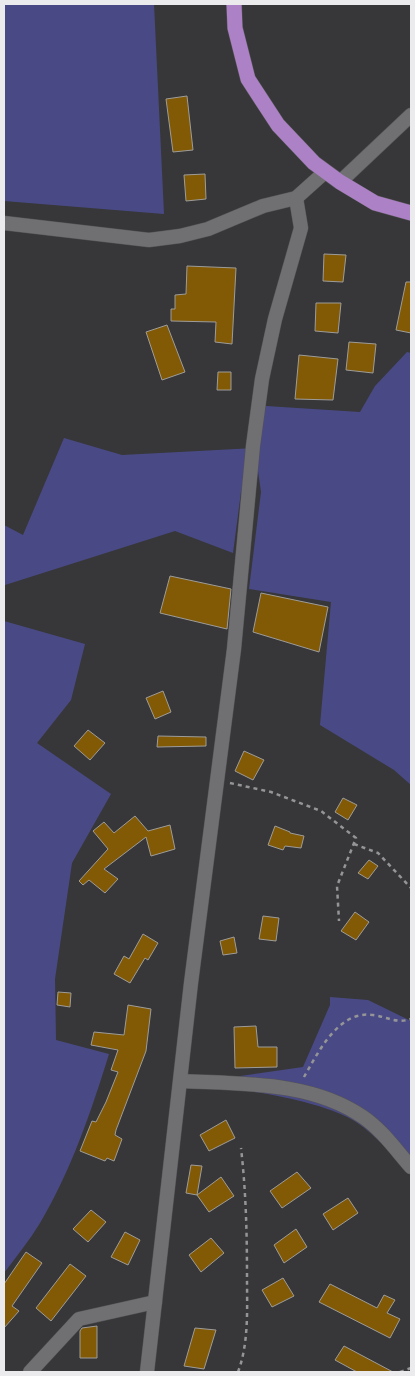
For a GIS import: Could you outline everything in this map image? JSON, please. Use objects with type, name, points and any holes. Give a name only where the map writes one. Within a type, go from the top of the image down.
[{"type":"main road","points":[[234,4],[235,28],[248,79],[278,126],[320,168],[340,182],[375,203],[411,212]]},
{"type":"street","points":[[340,182],[411,114]]},
{"type":"street","points":[[4,223],[150,240],[180,236],[208,229],[263,206],[296,198],[320,168]]},
{"type":"street","points":[[147,1372],[180,1081],[218,780],[262,379],[283,285],[295,257],[301,228],[296,198]]},
{"type":"street","points":[[180,1081],[235,1083],[296,1090],[324,1097],[364,1118],[411,1167]]},
{"type":"street","points":[[30,1372],[79,1319],[155,1302]]},
{"type":"path","points":[[218,780],[271,792],[320,811],[356,838],[338,886],[339,921]]},
{"type":"path","points":[[354,844],[378,853],[411,888]]},
{"type":"path","points":[[296,1090],[321,1046],[344,1023],[363,1015],[373,1015],[395,1022],[411,1019]]},
{"type":"path","points":[[238,1372],[243,1359],[247,1304],[247,1215],[241,1148]]},
{"type":"path","points":[[400,1372],[411,1368]]},
{"type":"shaded area","points":[[4,4],[154,4],[164,214],[4,201]]},
{"type":"shaded area","points":[[407,352],[411,353],[411,785],[394,770],[320,725],[331,602],[249,589],[261,492],[255,450],[241,492],[233,553],[175,531],[5,585],[4,589],[4,525],[23,535],[64,438],[122,455],[255,448],[266,406],[360,412],[375,386]]},
{"type":"shaded area","points":[[4,621],[85,644],[71,700],[37,743],[111,794],[72,863],[55,979],[56,1040],[109,1054],[71,1162],[61,1183],[36,1230],[4,1273]]},
{"type":"shaded area","points":[[330,997],[368,1000],[411,1021],[411,1174],[371,1133],[341,1114],[298,1100],[274,1095],[186,1084],[303,1067],[330,1005]]},
{"type":"building","points":[[187,96],[193,150],[173,152],[166,99]]},
{"type":"building","points":[[205,174],[206,199],[186,201],[184,175]]},
{"type":"building","points":[[324,254],[346,255],[343,282],[323,281]]},
{"type":"building","points":[[187,266],[236,268],[232,344],[215,342],[216,322],[171,321],[171,309],[175,309],[175,295],[186,294]]},
{"type":"building","points":[[406,282],[411,282],[411,333],[396,330]]},
{"type":"building","points":[[316,303],[341,303],[338,333],[315,331]]},
{"type":"building","points":[[167,325],[185,372],[162,380],[146,332]]},
{"type":"building","points":[[349,342],[376,344],[373,373],[346,370]]},
{"type":"building","points":[[299,355],[338,359],[333,400],[295,399]]},
{"type":"building","points":[[218,372],[231,372],[231,390],[217,390]]},
{"type":"building","points":[[170,576],[231,589],[227,629],[160,613]]},
{"type":"building","points":[[261,593],[328,607],[319,652],[253,632]]},
{"type":"building","points":[[163,691],[171,712],[155,719],[146,698]]},
{"type":"building","points":[[88,730],[105,743],[90,760],[74,746]]},
{"type":"building","points":[[158,736],[206,737],[206,746],[157,747]]},
{"type":"building","points":[[244,751],[264,760],[253,780],[235,771]]},
{"type":"building","points":[[343,798],[357,805],[348,820],[335,812]]},
{"type":"building","points":[[135,816],[148,831],[170,825],[175,849],[151,856],[146,837],[104,869],[118,879],[105,893],[89,880],[83,885],[79,881],[108,849],[93,831],[104,822],[114,833]]},
{"type":"building","points":[[275,826],[290,833],[304,836],[301,848],[285,846],[283,850],[268,845]]},
{"type":"building","points":[[369,860],[378,866],[368,879],[358,873]]},
{"type":"building","points":[[355,912],[369,922],[356,940],[341,931]]},
{"type":"building","points":[[263,916],[279,918],[276,941],[259,939]]},
{"type":"building","points":[[143,934],[158,943],[148,960],[145,958],[130,983],[114,974],[124,956],[129,959]]},
{"type":"building","points":[[234,937],[237,953],[223,955],[220,941]]},
{"type":"building","points":[[58,992],[71,993],[70,1007],[57,1005]]},
{"type":"building","points":[[128,1005],[151,1009],[146,1051],[116,1130],[115,1135],[122,1139],[114,1161],[107,1158],[105,1161],[80,1151],[92,1121],[96,1122],[106,1102],[118,1072],[111,1070],[118,1050],[91,1045],[94,1032],[124,1035]]},
{"type":"building","points":[[256,1026],[258,1047],[277,1047],[277,1067],[235,1068],[234,1027]]},
{"type":"building","points":[[226,1120],[235,1138],[209,1151],[200,1135]]},
{"type":"building","points":[[191,1165],[202,1166],[197,1195],[186,1193]]},
{"type":"building","points":[[297,1172],[311,1188],[282,1208],[270,1191]]},
{"type":"building","points":[[221,1177],[234,1196],[209,1212],[197,1195]]},
{"type":"building","points":[[348,1198],[358,1213],[333,1230],[323,1214]]},
{"type":"building","points":[[91,1210],[106,1222],[88,1242],[73,1229]]},
{"type":"building","points":[[296,1229],[307,1247],[284,1263],[274,1245]]},
{"type":"building","points":[[125,1232],[140,1240],[128,1265],[111,1257]]},
{"type":"building","points":[[211,1238],[224,1253],[201,1272],[189,1255]]},
{"type":"building","points":[[26,1252],[42,1263],[12,1306],[19,1311],[4,1328],[4,1284]]},
{"type":"building","points":[[70,1264],[86,1276],[51,1321],[36,1308]]},
{"type":"building","points":[[283,1278],[294,1296],[272,1307],[262,1290]]},
{"type":"building","points":[[330,1284],[377,1308],[384,1295],[395,1300],[387,1313],[400,1319],[390,1338],[319,1302]]},
{"type":"building","points":[[97,1326],[97,1358],[80,1358],[80,1331],[82,1328]]},
{"type":"building","points":[[195,1328],[216,1330],[204,1369],[184,1366]]},
{"type":"building","points":[[344,1346],[393,1372],[357,1372],[335,1360]]}]
